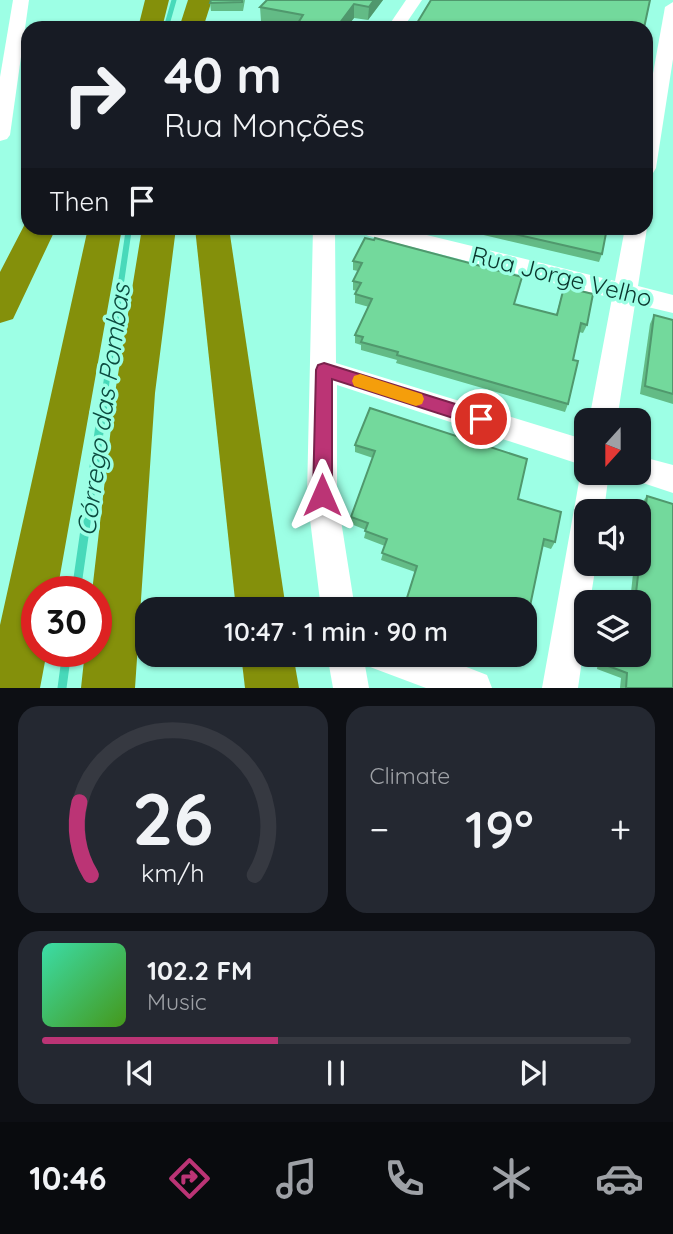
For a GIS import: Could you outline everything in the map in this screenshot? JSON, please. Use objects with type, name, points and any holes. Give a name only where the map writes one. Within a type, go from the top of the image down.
[{"type":"highway","points":[[193,21],[200,0]]},
{"type":"highway","points":[[0,309],[36,235]]},
{"type":"highway","points":[[13,688],[104,235]]},
{"type":"highway","points":[[108,688],[135,393],[158,235]]},
{"type":"highway","points":[[213,235],[259,597]]},
{"type":"highway","points":[[269,667],[272,688]]},
{"type":"street","points":[[0,135],[21,0]]},
{"type":"street","points":[[400,21],[414,0]]},
{"type":"street","points":[[653,132],[673,8]]},
{"type":"street","points":[[324,235],[322,495],[336,597]]},
{"type":"street","name":"Rua Jorge Velho","points":[[397,235],[673,304]]},
{"type":"street","points":[[605,408],[635,235]]},
{"type":"street","points":[[324,370],[574,449]]},
{"type":"street","points":[[651,473],[673,480]]},
{"type":"street","points":[[560,688],[578,576]]},
{"type":"street","points":[[347,667],[351,688]]},
{"type":"street","points":[[418,667],[474,688]]},
{"type":"building","points":[[211,0],[242,0],[242,2],[210,3]]},
{"type":"building","points":[[267,0],[374,0],[369,7],[354,4],[341,21],[299,21],[303,15],[260,7]]},
{"type":"building","points":[[431,0],[650,0],[646,21],[418,21]]},
{"type":"building","points":[[519,235],[606,235],[602,254]]},
{"type":"building","points":[[365,238],[375,238],[522,277],[514,304],[557,315],[564,287],[593,294],[587,325],[581,323],[573,360],[578,361],[568,404],[397,355],[398,352],[361,342],[363,337],[355,335],[372,299],[355,294],[361,283],[353,281],[362,263],[353,261]]},
{"type":"building","points":[[654,315],[673,320],[673,394],[645,386]]},
{"type":"building","points":[[370,408],[527,459],[518,499],[561,512],[555,542],[544,539],[532,597],[407,597],[417,566],[382,553],[387,539],[365,531],[368,523],[351,517],[375,451],[355,445]]},
{"type":"building","points":[[647,496],[673,504],[673,688],[626,688],[627,673],[611,667],[651,667],[651,590],[636,590],[638,576],[651,576],[651,499],[647,499]]},
{"type":"waterway","name":"Córrego das Pombas","points":[[168,21],[174,0]]},
{"type":"waterway","name":"Córrego das Pombas","points":[[105,392],[128,235]]},
{"type":"waterway","name":"Córrego das Pombas","points":[[78,576],[105,391]]},
{"type":"waterway","name":"Córrego das Pombas","points":[[62,688],[65,667]]},
{"type":"slow traffic","points":[[360,381],[416,399]]},
{"type":"route","points":[[322,495],[324,370],[481,419]]}]
